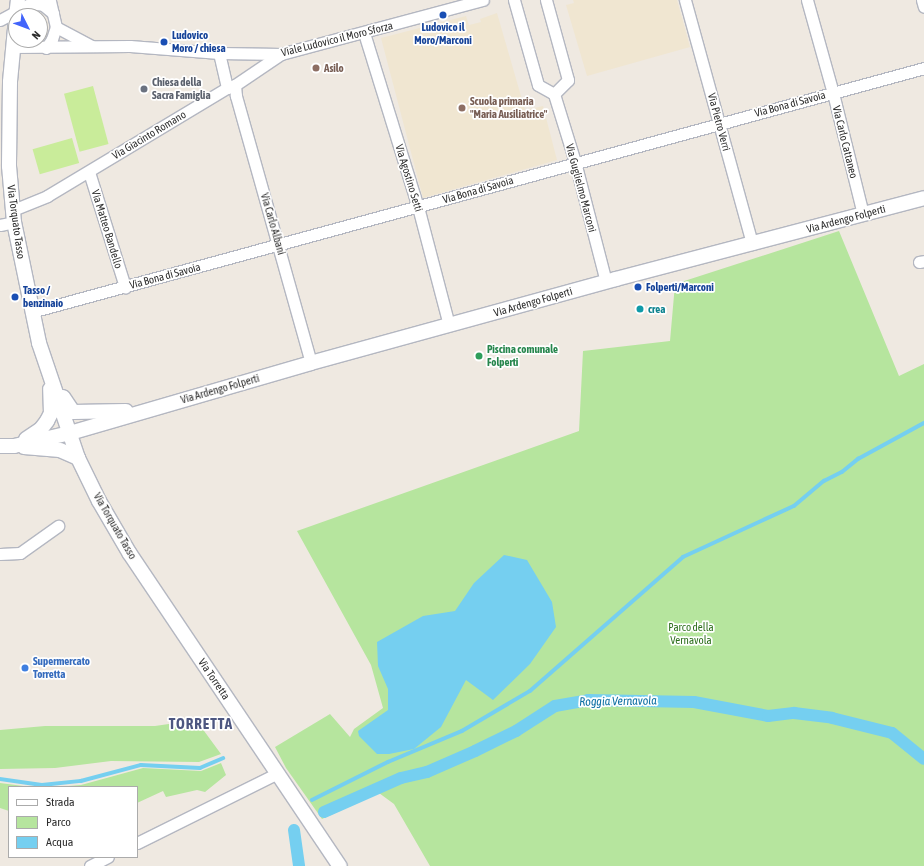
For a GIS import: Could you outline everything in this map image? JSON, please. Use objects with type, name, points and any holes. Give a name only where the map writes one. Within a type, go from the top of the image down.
[{"type":"street","points":[[48,45],[52,39],[56,27],[50,0]]},
{"type":"street","name":"Viale Ludovico il Moro Sforza","points":[[48,48],[130,46],[219,53],[281,54],[483,0]]},
{"type":"street","points":[[514,0],[538,85],[554,94],[568,80],[546,0]]},
{"type":"street","name":"Via Pietro Verri","points":[[685,0],[752,244]]},
{"type":"street","name":"Via Carlo Cattaneo","points":[[807,0],[833,93],[863,214]]},
{"type":"street","points":[[922,0],[924,6]]},
{"type":"street","points":[[24,8],[37,4],[46,8]]},
{"type":"street","points":[[48,10],[53,13]]},
{"type":"street","points":[[56,27],[94,48]]},
{"type":"street","name":"Via Agostino Setti","points":[[364,33],[418,206],[449,326]]},
{"type":"street","name":"Via Torquato Tasso","points":[[12,48],[10,82],[9,219],[31,312],[49,375],[78,458],[103,508],[150,585]]},
{"type":"street","name":"Via Carlo Albani","points":[[219,53],[236,96],[311,363]]},
{"type":"street","name":"Via Giacinto Romano","points":[[9,219],[231,86],[281,54]]},
{"type":"street","name":"Via Bona di Savoia","points":[[31,312],[279,245],[575,162],[924,68]]},
{"type":"street","name":"Via Guglielmo Marconi","points":[[554,94],[575,162],[606,282]]},
{"type":"street","name":"Via Matteo Bandello","points":[[89,172],[125,287]]},
{"type":"street","name":"Via Ardengo Folperti","points":[[7,446],[70,433],[311,363],[606,282],[924,198]]},
{"type":"street","name":"Via Torquato Tasso","points":[[7,446],[42,429],[48,421],[51,413],[49,375]]},
{"type":"street","name":"Via Ardengo Folperti","points":[[49,375],[73,412],[143,411]]},
{"type":"street","points":[[7,446],[60,450],[78,458]]},
{"type":"street","points":[[0,554],[20,553],[58,526]]},
{"type":"street","name":"Via Torretta","points":[[150,585],[340,866]]},
{"type":"street","points":[[138,843],[278,773]]},
{"type":"street","points":[[90,866],[106,858]]},
{"type":"shaded area","points":[[573,0],[677,0],[690,47],[587,76],[566,5],[574,3]]},
{"type":"shaded area","name":"Scuola primaria \"Maria Ausiliatrice\"","points":[[497,13],[525,110],[543,106],[557,160],[423,198],[381,38],[466,16],[469,25],[481,22],[480,19]]},
{"type":"green space","points":[[93,86],[109,144],[80,152],[64,94]]},
{"type":"green space","points":[[72,138],[79,163],[40,174],[33,149]]},
{"type":"green space","name":"Parco della Vernavola","points":[[839,231],[899,376],[924,364],[924,866],[430,866],[394,804],[379,793],[322,819],[286,768],[275,747],[330,714],[350,737],[354,729],[383,708],[371,665],[297,531],[579,431],[583,351],[670,341],[675,284]]},
{"type":"green space","points":[[196,720],[221,754],[199,762],[111,761],[55,768],[0,769],[0,730],[45,726],[155,726]]},
{"type":"green space","points":[[221,763],[226,775],[205,792],[197,790],[166,797],[163,791],[138,803],[138,786],[68,786],[81,785],[143,768],[201,771]]},
{"type":"green space","points":[[0,783],[23,786],[8,786],[8,811],[0,808]]},
{"type":"water","points":[[504,555],[527,560],[552,602],[556,627],[530,664],[493,700],[466,680],[441,727],[414,749],[389,754],[377,754],[359,736],[358,731],[388,710],[388,689],[378,666],[377,642],[423,616],[455,611],[474,583]]},
{"type":"waterway","points":[[312,800],[388,762],[462,731],[530,691],[683,557],[794,506],[824,481],[842,472],[858,459],[924,423]]},
{"type":"waterway","name":"Roggia Vernavola","points":[[324,812],[401,778],[427,772],[475,751],[516,731],[555,706],[588,700],[694,702],[768,716],[794,713],[832,718],[892,733],[924,759]]},
{"type":"waterway","points":[[0,779],[42,785],[81,781],[141,765],[200,768],[223,758]]},
{"type":"waterway","name":"Roggia Vernavola","points":[[294,830],[299,866]]},
{"type":"place","name":"Ludovico il Moro/Marconi","points":[[443,15]]},
{"type":"place","name":"Ludovico Moro / chiesa","points":[[164,42]]},
{"type":"place","name":"Asilo","points":[[316,68]]},
{"type":"place","name":"Chiesa della Sacra Famiglia","points":[[144,89]]},
{"type":"place","name":"Scuola primaria \"Maria Ausiliatrice\"","points":[[462,108]]},
{"type":"place","name":"Folperti/Marconi","points":[[638,287]]},
{"type":"place","name":"Tasso / benzinaio","points":[[15,297]]},
{"type":"place","name":"crea","points":[[640,309]]},
{"type":"place","name":"Piscina comunale Folperti","points":[[479,356]]},
{"type":"place","name":"Supermercato Torretta","points":[[25,668]]},
{"type":"district","name":"TORRETTA","points":[[201,724]]}]
